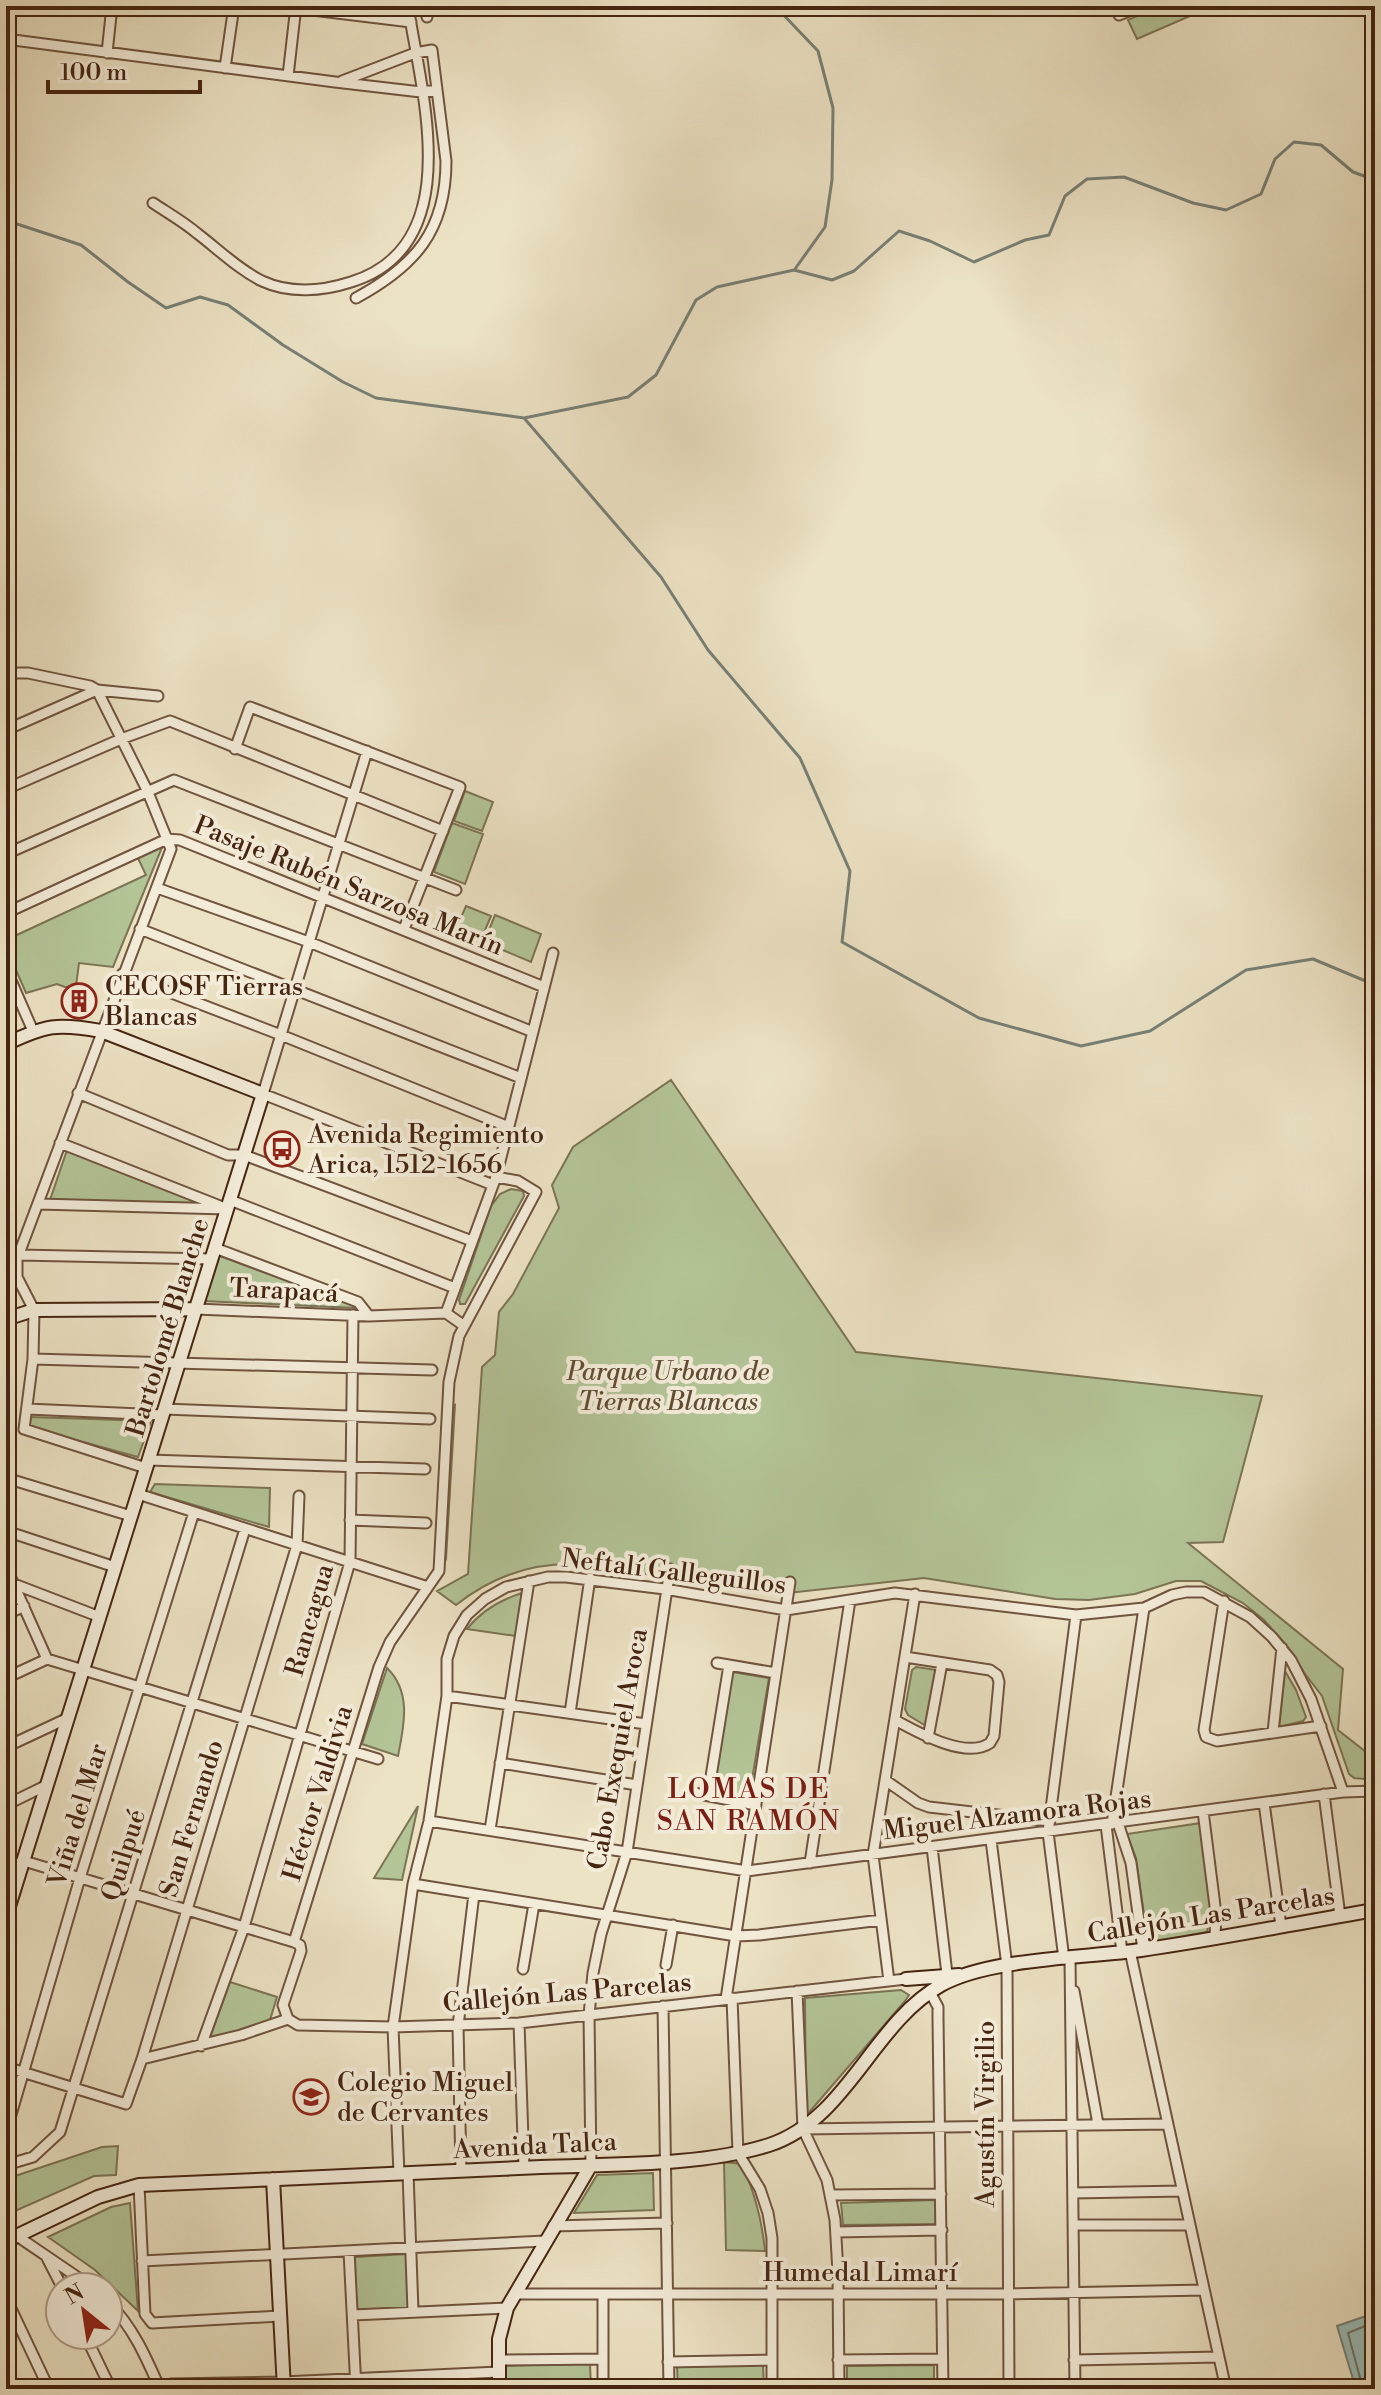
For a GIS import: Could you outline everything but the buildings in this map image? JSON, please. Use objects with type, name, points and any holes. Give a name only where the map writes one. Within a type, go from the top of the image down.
[{"type":"street","points":[[107,53],[112,6]]},
{"type":"street","points":[[225,68],[234,6]]},
{"type":"street","points":[[279,6],[411,22]]},
{"type":"street","points":[[153,203],[198,233],[244,270],[277,286],[317,290],[344,284],[367,275],[394,256],[420,217],[428,185],[429,147],[408,6]]},
{"type":"street","points":[[426,6],[427,17]]},
{"type":"street","points":[[1119,15],[1141,6]]},
{"type":"street","points":[[288,76],[296,7]]},
{"type":"street","points":[[6,39],[335,82],[421,92],[437,90]]},
{"type":"street","points":[[335,82],[415,53],[432,50],[446,161],[445,187],[439,213],[425,242],[401,270],[356,298]]},
{"type":"street","points":[[428,185],[445,187]]},
{"type":"street","points":[[367,275],[374,288]]},
{"type":"street","points":[[6,673],[28,673],[97,690],[158,696]]},
{"type":"street","points":[[6,730],[97,690]]},
{"type":"street","points":[[97,690],[147,790],[171,849],[16,1264],[17,1277],[34,1310],[33,1359],[24,1429],[148,1464],[425,1469]]},
{"type":"street","points":[[235,749],[250,707],[460,787],[404,929]]},
{"type":"street","points":[[6,789],[170,721],[443,831]]},
{"type":"street","name":"Bartolomé Blanche","points":[[6,1916],[367,751]]},
{"type":"street","points":[[6,854],[174,780],[456,890]]},
{"type":"street","name":"Pasaje Rubén Sarzosa Marín","points":[[6,913],[167,839],[180,840],[544,987]]},
{"type":"street","points":[[157,888],[309,942],[533,1032]]},
{"type":"street","points":[[140,929],[521,1078]]},
{"type":"street","points":[[463,1325],[446,1313],[494,1181],[553,953]]},
{"type":"street","points":[[7,974],[33,1031]]},
{"type":"street","points":[[122,974],[509,1127]]},
{"type":"street","points":[[6,1044],[52,1025],[101,1031],[494,1181]]},
{"type":"street","points":[[78,1093],[228,1155],[244,1155],[472,1241]]},
{"type":"street","points":[[60,1143],[455,1288]]},
{"type":"street","name":"Héctor Valdivia","points":[[288,2019],[283,2010],[284,2000],[301,1951],[300,1945],[294,1942],[384,1654],[439,1571],[450,1370],[463,1325],[536,1192],[518,1181],[494,1181]]},
{"type":"street","points":[[38,1204],[228,1205]]},
{"type":"street","points":[[19,1255],[213,1254],[358,1302],[369,1316]]},
{"type":"street","name":"Tarapacá","points":[[6,1319],[34,1310],[196,1309],[369,1316],[446,1313]]},
{"type":"street","name":"Rancagua","points":[[201,2046],[244,1927],[350,1562],[353,1315]]},
{"type":"street","points":[[33,1359],[432,1370]]},
{"type":"street","points":[[27,1409],[430,1419]]},
{"type":"street","points":[[6,1478],[131,1516]]},
{"type":"street","points":[[138,1494],[428,1587]]},
{"type":"street","name":"San Fernando","points":[[75,2088],[126,2104],[297,1545],[299,1496]]},
{"type":"street","name":"Viña del Mar","points":[[6,2132],[80,1878],[194,1512]]},
{"type":"street","points":[[350,1520],[426,1523]]},
{"type":"street","name":"Quilpué","points":[[6,2165],[33,2157],[60,2132],[245,1529]]},
{"type":"street","points":[[6,1531],[115,1567]]},
{"type":"street","points":[[6,1567],[47,1659]]},
{"type":"street","name":"Cabo Exequiel Aroca","points":[[591,2165],[589,2015],[595,1963],[627,1852],[670,1569]]},
{"type":"street","name":"Neftalí Galleguillos","points":[[413,2311],[411,2248],[393,2027],[413,1884],[429,1821],[447,1696],[447,1659],[454,1636],[467,1615],[495,1592],[548,1577],[590,1578],[786,1610],[895,1593],[1076,1615],[1144,1608],[1172,1595],[1195,1591],[1224,1601],[1250,1617],[1282,1648],[1305,1685],[1343,1792]]},
{"type":"street","points":[[570,1713],[590,1578]]},
{"type":"street","points":[[490,1830],[529,1581]]},
{"type":"street","points":[[772,2389],[772,2238],[768,2213],[754,2176],[738,2153],[729,1999],[790,1582]]},
{"type":"street","points":[[14,1584],[100,1617]]},
{"type":"street","points":[[889,1981],[873,1855],[915,1594]]},
{"type":"street","points":[[810,1863],[850,1600]]},
{"type":"street","points":[[1224,1601],[1205,1735],[1214,1742],[1321,1726]]},
{"type":"street","points":[[6,1615],[24,1606]]},
{"type":"street","points":[[1144,1608],[1112,1824],[1126,1952],[1226,2389]]},
{"type":"street","points":[[1075,2389],[1071,1985],[1049,1827],[1076,1615]]},
{"type":"street","points":[[1273,1732],[1282,1648]]},
{"type":"street","points":[[895,1720],[928,1738],[977,1749],[990,1743],[994,1736],[997,1675],[990,1670],[905,1657]]},
{"type":"street","points":[[6,1678],[47,1659],[378,1759]]},
{"type":"street","points":[[717,1663],[776,1673]]},
{"type":"street","points":[[928,1738],[942,1663]]},
{"type":"street","points":[[708,1795],[729,1665]]},
{"type":"street","points":[[447,1696],[646,1724]]},
{"type":"street","points":[[6,1747],[68,1718]]},
{"type":"street","points":[[500,1763],[637,1785]]},
{"type":"street","points":[[885,1780],[929,1807],[1049,1827]]},
{"type":"street","points":[[6,1805],[47,1785]]},
{"type":"street","name":"Miguel Alzamora Rojas","points":[[429,1821],[747,1871],[991,1840],[1049,1827],[1112,1824],[1324,1794],[1375,1791]]},
{"type":"street","points":[[694,1793],[756,1805]]},
{"type":"street","points":[[1324,1794],[1340,1916]]},
{"type":"street","points":[[1264,1803],[1281,1926]]},
{"type":"street","points":[[1203,1811],[1216,1914],[1215,1937]]},
{"type":"street","points":[[1112,1824],[1131,1863],[1143,1950]]},
{"type":"street","name":"Agustín Virgilio","points":[[991,1840],[1007,1966],[1009,2389]]},
{"type":"street","points":[[906,1979],[954,1975],[932,1847]]},
{"type":"street","points":[[6,1869],[24,1861],[294,1942]]},
{"type":"street","points":[[413,1884],[736,1936],[881,1920]]},
{"type":"street","points":[[461,2171],[458,2026],[474,1894]]},
{"type":"street","points":[[523,1969],[534,1904]]},
{"type":"street","name":"Callejón Las Parcelas","points":[[1007,1966],[1143,1950],[1375,1910]]},
{"type":"street","points":[[666,1965],[673,1925]]},
{"type":"street","name":"Avenida Talca","points":[[11,2239],[98,2197],[139,2185],[591,2165],[738,2153],[771,2144],[803,2129],[828,2106],[902,2018],[927,1995],[954,1975],[1007,1966]]},
{"type":"street","points":[[906,1979],[920,1983],[938,2007],[943,2389]]},
{"type":"street","name":"Callejón Las Parcelas","points":[[142,2059],[201,2046],[288,2019],[298,2025],[393,2027],[519,2023],[906,1979]]},
{"type":"street","points":[[1071,1985],[1075,1993],[1098,2124]]},
{"type":"street","points":[[797,1991],[803,2129],[821,2165],[831,2195],[836,2232],[839,2389]]},
{"type":"street","points":[[663,2006],[669,2389]]},
{"type":"street","points":[[519,2023],[524,2168]]},
{"type":"street","points":[[6,2067],[75,2088]]},
{"type":"street","points":[[803,2129],[1167,2124]]},
{"type":"street","points":[[499,2389],[501,2329],[507,2308],[591,2165]]},
{"type":"street","points":[[273,2179],[283,2385]]},
{"type":"street","points":[[139,2185],[145,2314],[152,2323],[280,2316]]},
{"type":"street","points":[[1073,2193],[1182,2191]]},
{"type":"street","points":[[831,2195],[941,2194]]},
{"type":"street","points":[[553,2226],[667,2223]]},
{"type":"street","points":[[1073,2225],[1190,2225]]},
{"type":"street","points":[[836,2232],[942,2230]]},
{"type":"street","points":[[11,2239],[46,2255],[69,2271]]},
{"type":"street","points":[[142,2261],[545,2241]]},
{"type":"street","points":[[349,2251],[356,2384]]},
{"type":"street","points":[[46,2255],[54,2271]]},
{"type":"street","name":"Humedal Limarí","points":[[515,2294],[1008,2294],[1204,2290]]},
{"type":"street","points":[[603,2295],[603,2389]]},
{"type":"street","points":[[6,2298],[49,2389]]},
{"type":"street","points":[[353,2315],[507,2308]]},
{"type":"street","points":[[124,2320],[137,2338],[160,2389]]},
{"type":"street","points":[[93,2351],[111,2389]]},
{"type":"street","points":[[1074,2360],[1219,2357]]},
{"type":"street","points":[[171,2384],[356,2384],[499,2366],[603,2359]]},
{"type":"street","points":[[838,2360],[942,2359]]},
{"type":"street","points":[[668,2362],[772,2360]]},
{"type":"green space","points":[[1159,6],[1213,6],[1137,39],[1128,20]]},
{"type":"green space","points":[[465,791],[493,802],[482,831],[454,821]]},
{"type":"green space","points":[[452,823],[483,834],[465,884],[434,872]]},
{"type":"green space","points":[[163,845],[113,967],[79,963],[76,986],[57,984],[26,993],[6,947],[6,940],[146,875],[137,856]]},
{"type":"green space","points":[[466,906],[491,916],[480,942],[455,931]]},
{"type":"green space","points":[[495,915],[541,934],[531,962],[484,942]]},
{"type":"green space","name":"Parque Urbano de Tierras Blancas","points":[[671,1080],[856,1352],[1262,1396],[1223,1542],[1188,1543],[1343,1669],[1338,1730],[1375,1759],[1375,1780],[1354,1778],[1349,1774],[1322,1696],[1288,1647],[1264,1620],[1243,1603],[1201,1581],[1176,1581],[1135,1594],[1089,1600],[1055,1599],[924,1578],[788,1593],[570,1564],[510,1574],[482,1587],[456,1605],[437,1591],[468,1574],[482,1367],[495,1355],[499,1312],[513,1294],[559,1208],[552,1185],[573,1147]]},
{"type":"green space","points":[[67,1150],[210,1205],[50,1200]]},
{"type":"green space","points":[[511,1189],[523,1191],[524,1196],[465,1304],[460,1304],[491,1206],[500,1194]]},
{"type":"green space","points":[[217,1255],[351,1304],[356,1308],[204,1301]]},
{"type":"green space","points":[[453,1406],[446,1559],[445,1561]]},
{"type":"green space","points":[[30,1417],[151,1421],[138,1457],[28,1427]]},
{"type":"green space","points":[[155,1484],[270,1488],[269,1527],[150,1492]]},
{"type":"green space","points":[[522,1593],[516,1636],[467,1629],[492,1606]]},
{"type":"green space","points":[[916,1667],[937,1670],[926,1726],[908,1715],[905,1709],[912,1670]]},
{"type":"green space","points":[[387,1668],[395,1677],[403,1698],[404,1721],[398,1756],[362,1744]]},
{"type":"green space","points":[[1285,1671],[1306,1717],[1303,1721],[1279,1727]]},
{"type":"green space","points":[[732,1672],[769,1678],[749,1797],[713,1791]]},
{"type":"green space","points":[[418,1806],[402,1880],[374,1878]]},
{"type":"green space","points":[[1201,1823],[1213,1905],[1207,1932],[1148,1943],[1136,1858],[1127,1834]]},
{"type":"green space","points":[[230,1982],[277,1997],[270,2020],[209,2040]]},
{"type":"green space","points":[[901,1990],[909,1995],[905,2001],[806,2116],[805,1998]]},
{"type":"green space","points":[[118,2146],[116,2175],[94,2176],[6,2215],[6,2179],[102,2147]]},
{"type":"green space","points":[[724,2162],[742,2164],[757,2207],[765,2251],[726,2250]]},
{"type":"green space","points":[[653,2173],[654,2210],[574,2213],[597,2175]]},
{"type":"green space","points":[[935,2200],[936,2224],[843,2225],[841,2203]]},
{"type":"green space","points":[[130,2203],[138,2311],[124,2298],[124,2271],[96,2271],[48,2237],[111,2207]]},
{"type":"green space","points":[[407,2254],[409,2308],[356,2310],[355,2257]]},
{"type":"green space","points":[[590,2363],[591,2389],[505,2389],[504,2366]]},
{"type":"green space","points":[[763,2364],[764,2389],[678,2389],[677,2367]]},
{"type":"green space","points":[[934,2365],[934,2389],[847,2389],[847,2366]]},
{"type":"water","points":[[1375,2313],[1375,2389],[1356,2389],[1337,2326]]},
{"type":"waterway","points":[[775,6],[818,51],[833,108],[832,180],[825,227],[795,269]]},
{"type":"waterway","points":[[6,226],[17,224],[81,245],[166,308],[200,297],[228,305],[283,345],[343,382],[376,398],[524,418],[628,397],[656,375],[696,300],[717,287],[794,270],[832,280],[854,271],[899,231],[930,241],[974,262],[1025,240],[1049,235],[1065,196],[1087,179],[1124,177],[1193,203],[1226,210],[1261,194],[1275,159],[1294,142],[1321,145],[1353,172],[1375,180]]},
{"type":"waterway","points":[[524,418],[661,577],[708,650],[800,758],[850,871],[842,942],[979,1018],[1081,1046],[1150,1031],[1246,970],[1313,959],[1375,985]]},
{"type":"place","name":"CECOSF Tierras Blancas","points":[[79,1001]]},
{"type":"place","name":"Avenida Regimiento Arica, 1512-1656","points":[[282,1149]]},
{"type":"place","name":"Colegio Miguel de Cervantes","points":[[311,2097]]},
{"type":"district","name":"LOMAS DE SAN RAMÓN","points":[[749,1804]]}]
